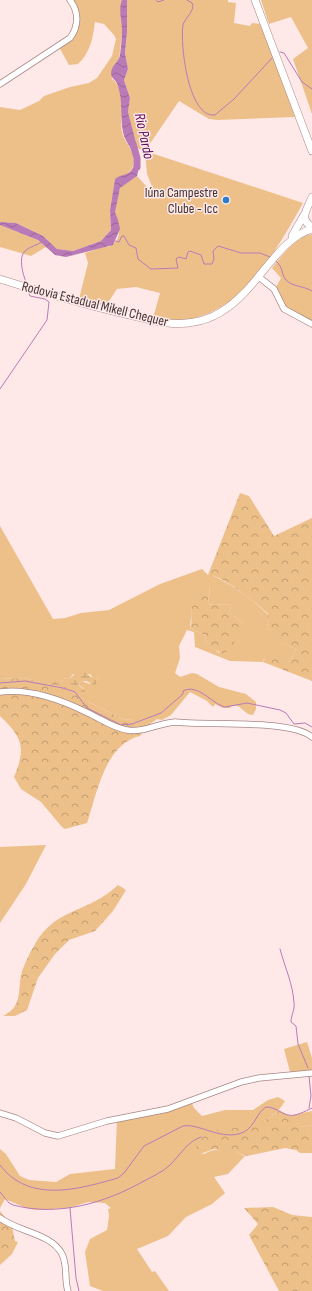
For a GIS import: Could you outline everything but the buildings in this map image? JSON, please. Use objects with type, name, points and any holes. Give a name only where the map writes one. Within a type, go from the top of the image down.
[{"type":"main road","points":[[255,0],[312,152]]},
{"type":"main road","points":[[289,242],[310,206],[312,197]]},
{"type":"main road","points":[[289,242],[300,233],[312,228],[306,222],[304,214]]},
{"type":"main road","name":"Rodovia Estadual Mikell Chequer","points":[[0,279],[117,312],[161,322],[183,324],[211,318],[224,310],[244,293],[289,242]]},
{"type":"street","points":[[0,84],[70,38],[76,30],[77,20],[74,7],[70,0]]},
{"type":"street","points":[[259,277],[274,289],[284,309],[312,324]]},
{"type":"street","points":[[0,692],[19,691],[39,694],[81,709],[109,724],[125,730],[144,730],[165,722],[175,722],[280,726],[298,730],[312,737]]},
{"type":"street","points":[[0,1114],[16,1118],[45,1133],[58,1136],[107,1121],[168,1110],[241,1082],[259,1078],[312,1074]]},
{"type":"street","points":[[0,1218],[47,1241],[60,1251],[64,1262],[68,1291]]},
{"type":"green space","points":[[68,0],[122,0],[122,33],[119,59],[116,62],[112,79],[120,91],[122,99],[122,131],[134,160],[132,169],[126,175],[115,179],[110,210],[111,230],[101,241],[73,251],[57,249],[43,236],[16,223],[0,222],[0,107],[20,110],[39,101],[44,96],[70,87],[89,83],[97,78],[112,56],[116,39],[114,35],[104,24],[95,22],[92,39],[82,60],[78,64],[69,65],[59,47],[71,31],[74,20]]},
{"type":"green space","points":[[127,0],[228,0],[228,2],[236,3],[234,23],[250,26],[252,23],[261,24],[295,117],[209,119],[179,101],[145,151],[136,148],[128,112],[130,98],[124,80],[128,69],[125,53],[127,32]]},
{"type":"green space","points":[[261,0],[312,0],[312,114],[293,59],[308,48],[291,17],[269,24]]},
{"type":"green space","points":[[145,151],[303,203],[271,257],[258,274],[243,290],[227,303],[209,313],[180,320],[153,318],[160,293],[136,287],[117,289],[107,304],[104,305],[79,299],[88,263],[85,253],[103,247],[108,247],[114,243],[119,235],[115,208],[121,186],[137,176],[156,197],[147,174]]},
{"type":"green space","points":[[0,225],[38,240],[46,247],[31,256],[0,247]]},
{"type":"green space","points":[[312,234],[312,326],[280,307],[275,289],[281,278],[272,268],[294,243]]},
{"type":"green space","points":[[240,493],[249,496],[274,536],[312,518],[312,681],[263,662],[266,657],[269,657],[290,662],[296,649],[274,637],[268,627],[268,614],[257,604],[222,579],[208,575]]},
{"type":"green space","points":[[0,526],[53,619],[65,618],[81,613],[109,610],[160,584],[202,569],[208,575],[212,575],[242,592],[255,603],[268,615],[267,622],[271,633],[280,641],[296,649],[290,662],[264,659],[263,662],[230,661],[195,647],[194,632],[187,630],[179,646],[180,658],[175,673],[180,677],[192,673],[197,674],[219,687],[246,694],[256,702],[256,709],[253,715],[250,715],[236,705],[233,705],[230,708],[223,708],[215,704],[213,707],[207,701],[190,692],[171,715],[162,720],[157,719],[142,730],[130,719],[125,720],[85,700],[83,688],[78,684],[81,681],[90,684],[99,678],[93,678],[90,674],[73,674],[69,679],[65,678],[61,682],[52,682],[50,684],[23,678],[0,679]],"holes":[[[210,587],[208,604],[226,604],[231,606],[229,613],[244,624],[219,653],[205,640],[206,636],[190,628],[192,607],[199,588]]]},
{"type":"green space","points":[[205,583],[210,586],[208,604],[226,604],[231,606],[229,613],[244,624],[232,647],[223,654],[214,649],[205,640],[206,636],[190,628],[191,605],[199,588]]},
{"type":"green space","points":[[77,672],[86,672],[91,677],[96,677],[101,681],[94,685],[86,681],[78,684],[85,691],[85,700],[73,692],[50,684],[52,682],[61,682],[65,678],[69,679]]},
{"type":"green space","points":[[23,678],[47,683],[73,692],[89,702],[125,720],[130,719],[142,730],[140,732],[142,734],[140,736],[128,741],[118,749],[110,759],[99,784],[87,823],[65,829],[41,802],[21,789],[14,777],[20,758],[20,744],[14,731],[0,716],[0,679]]},
{"type":"green space","points":[[46,845],[26,884],[0,923],[0,847]]},
{"type":"green space","points":[[118,885],[126,890],[113,911],[95,931],[69,940],[55,954],[38,978],[27,1010],[15,1016],[3,1016],[16,1004],[21,975],[24,967],[29,955],[43,932],[63,916],[96,901]]},
{"type":"green space","points":[[307,1042],[312,1058],[312,1074],[290,1072],[284,1049]]},
{"type":"green space","points":[[278,1097],[285,1101],[271,1117],[262,1122],[243,1128],[211,1131],[198,1152],[204,1154],[214,1150],[224,1150],[245,1156],[228,1174],[214,1177],[225,1193],[212,1204],[186,1217],[168,1236],[137,1249],[152,1272],[155,1271],[169,1291],[103,1291],[90,1286],[85,1252],[90,1239],[107,1230],[109,1216],[108,1209],[111,1208],[105,1203],[88,1202],[69,1208],[36,1210],[26,1208],[5,1199],[0,1208],[0,1149],[6,1154],[20,1176],[29,1180],[56,1182],[70,1174],[115,1169],[117,1118],[191,1101],[194,1108],[202,1116],[225,1110],[253,1110],[268,1100]]},
{"type":"green space","points":[[279,1110],[290,1116],[297,1114],[297,1123],[301,1127],[312,1125],[312,1153],[300,1153],[296,1150],[285,1148],[247,1156],[214,1149],[200,1154],[198,1152],[192,1154],[205,1132],[254,1125],[271,1117]]},
{"type":"green space","points":[[312,1111],[312,1125],[301,1127],[297,1123],[297,1114]]},
{"type":"green space","points":[[273,1207],[292,1215],[312,1217],[312,1291],[279,1291],[249,1235],[258,1224],[244,1208]]},
{"type":"green space","points":[[0,1211],[12,1226],[15,1241],[18,1242],[12,1254],[0,1265]]},
{"type":"water","points":[[122,0],[127,0],[127,32],[125,53],[128,69],[124,80],[130,98],[128,112],[136,143],[139,168],[137,176],[120,188],[115,212],[120,229],[113,245],[66,257],[55,255],[38,240],[0,225],[0,222],[16,223],[43,236],[57,249],[73,251],[101,241],[111,230],[110,210],[115,179],[131,171],[134,163],[133,154],[123,132],[120,92],[111,74],[112,68],[120,55],[122,30],[120,8]]},
{"type":"waterway","points":[[156,0],[158,2],[164,0]]},
{"type":"waterway","points":[[187,0],[192,3],[193,6],[183,25],[182,34],[185,63],[192,93],[198,105],[206,113],[215,115],[234,99],[273,57]]},
{"type":"waterway","points":[[280,52],[284,53],[302,82],[312,89]]},
{"type":"waterway","name":"Rio Pardo","points":[[133,144],[137,158],[137,167]]},
{"type":"waterway","points":[[115,241],[119,242],[122,236],[124,236],[129,245],[136,248],[138,259],[151,269],[178,268],[176,259],[179,257],[186,259],[188,252],[190,251],[201,255],[204,264],[212,264],[214,259],[213,251],[218,246],[241,253],[260,253],[270,257]]},
{"type":"waterway","points":[[26,282],[21,262],[23,254],[29,248],[42,242]]},
{"type":"waterway","points":[[276,261],[279,264],[286,280],[292,284],[312,291]]},
{"type":"waterway","points":[[0,389],[47,320],[49,302],[45,299],[30,296],[28,291]]},
{"type":"waterway","points":[[0,683],[25,681],[63,688],[75,692],[87,708],[121,725],[132,724],[161,713],[183,694],[183,691],[189,689],[199,692],[225,707],[247,703],[280,710],[286,713],[294,724],[305,723],[312,727]]},
{"type":"waterway","points":[[280,949],[293,996],[294,1008],[291,1022],[296,1026],[298,1044],[308,1068]]},
{"type":"waterway","points":[[309,1076],[311,1096],[309,1108]]},
{"type":"waterway","points":[[0,1165],[12,1177],[25,1185],[40,1189],[71,1189],[118,1178],[124,1173],[144,1146],[183,1126],[197,1127],[220,1134],[236,1134],[244,1132],[248,1129],[260,1112],[266,1107],[291,1115],[312,1108]]},
{"type":"waterway","points":[[0,1192],[9,1203],[30,1208],[47,1209],[81,1206],[113,1196],[161,1172],[170,1165],[188,1145],[201,1137]]},
{"type":"waterway","points":[[70,1208],[76,1278],[79,1291]]},
{"type":"place","name":"Iúna Campestre Clube - Icc","points":[[226,200]]}]
